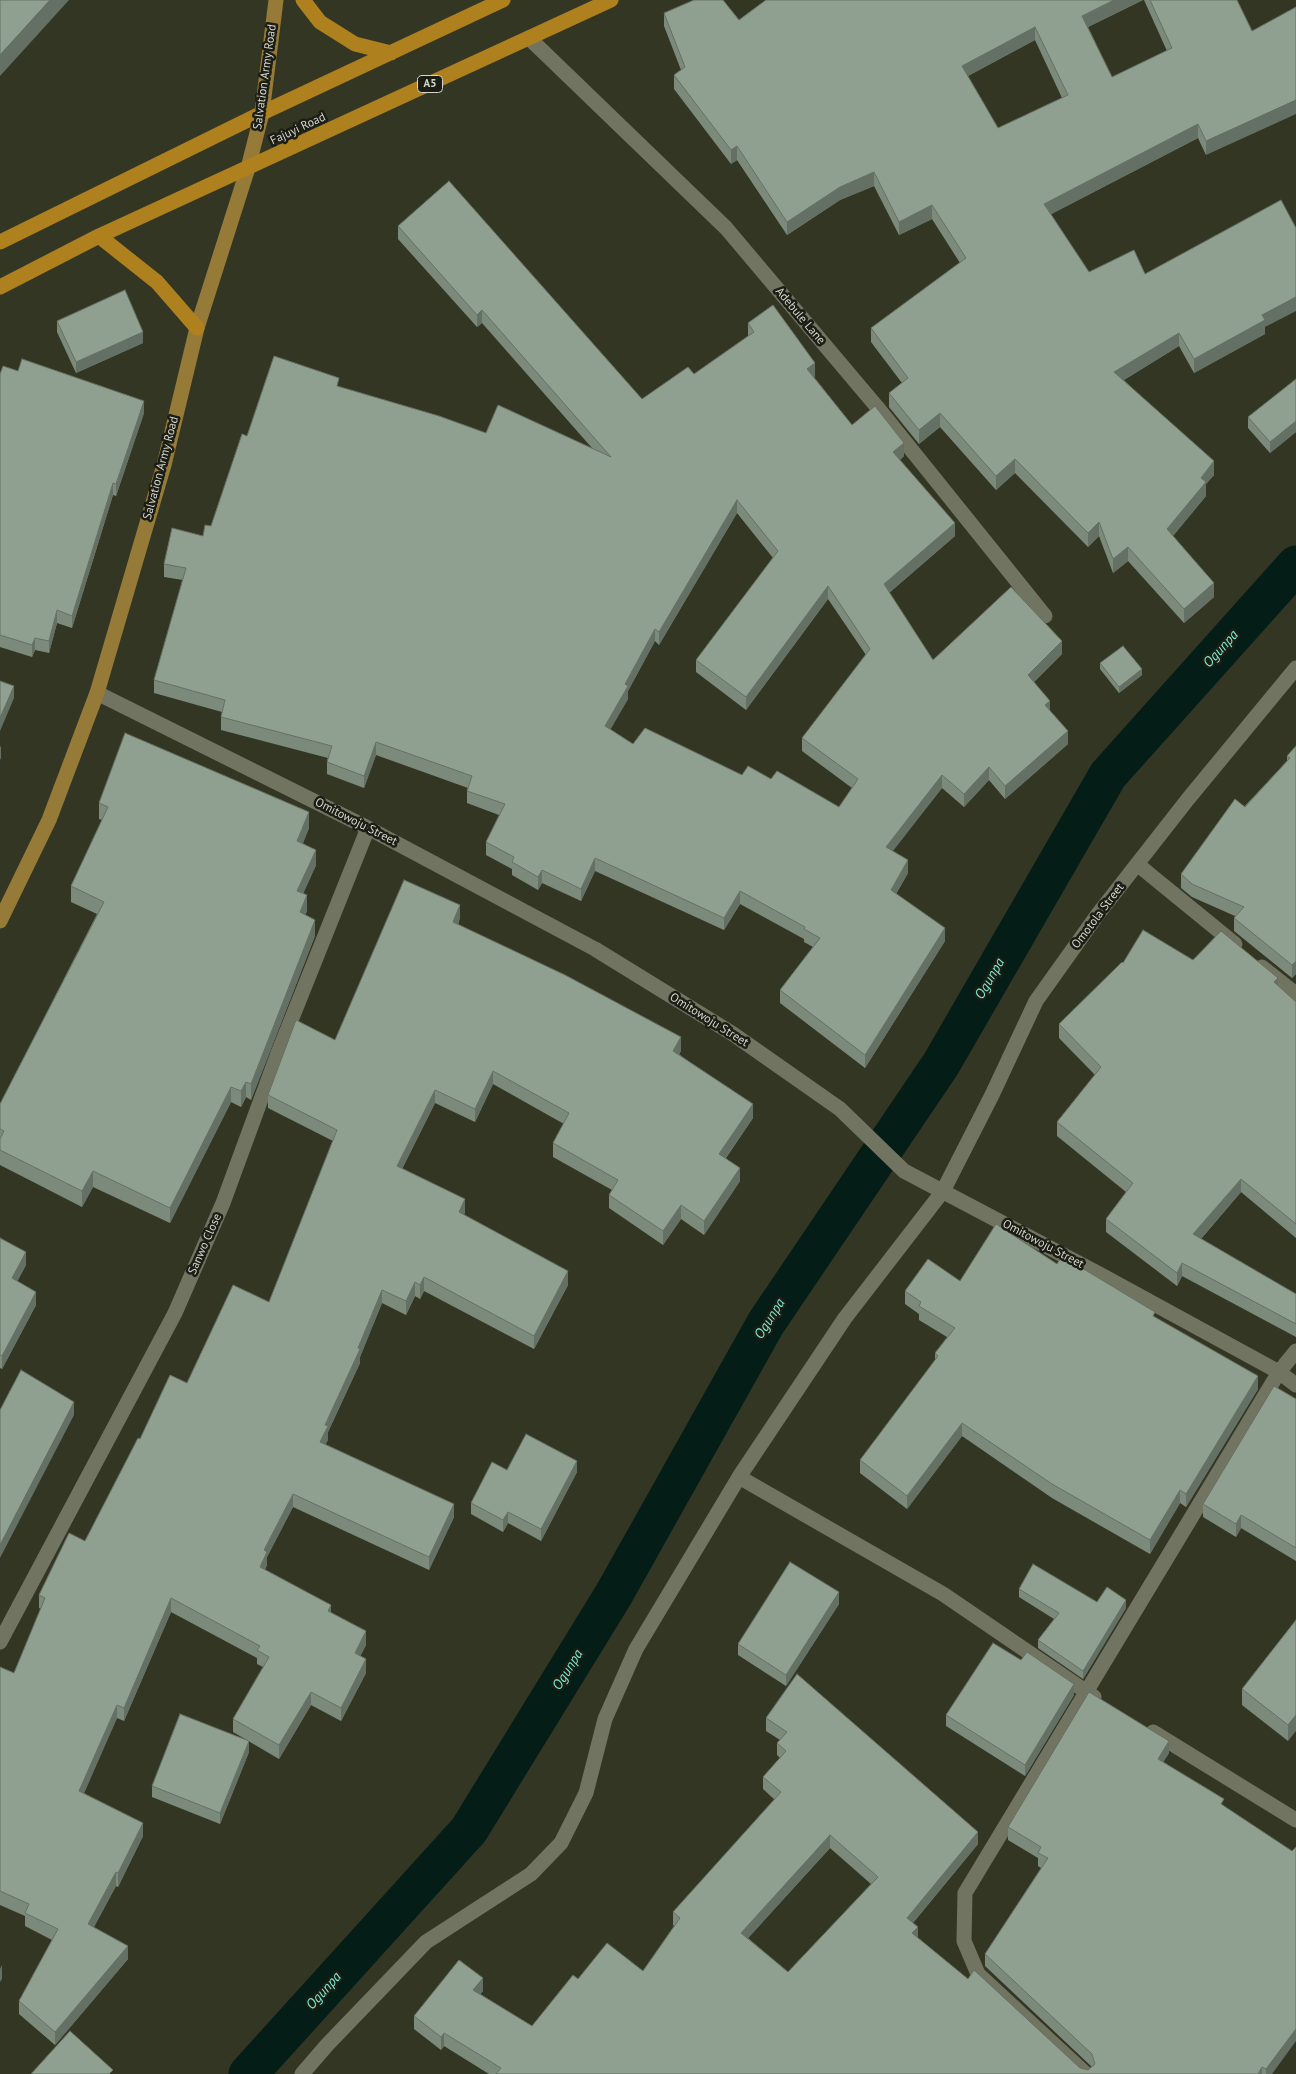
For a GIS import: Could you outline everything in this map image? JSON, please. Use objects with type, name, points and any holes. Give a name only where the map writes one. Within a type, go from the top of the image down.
[{"type":"highway","points":[[303,0],[320,22],[355,44],[391,53]]},
{"type":"highway","points":[[0,242],[262,113],[503,0]]},
{"type":"highway","name":"Fajuyi Road","points":[[0,287],[99,236],[611,0]]},
{"type":"highway","points":[[99,236],[157,282],[197,328]]},
{"type":"main road","name":"Salvation Army Road","points":[[0,921],[49,820],[98,693],[164,465],[197,328],[248,168],[262,113],[276,0]]},
{"type":"street","name":"Adebule Lane","points":[[529,38],[726,228],[877,407],[1045,616]]},
{"type":"street","name":"Omotola Street","points":[[302,2074],[327,2045],[426,1942],[530,1874],[561,1843],[586,1793],[605,1719],[636,1649],[739,1477],[845,1318],[943,1191],[992,1095],[1036,1001],[1137,864],[1296,668]]},
{"type":"street","name":"Omitowoju Street","points":[[98,693],[368,828],[595,949],[733,1034],[840,1108],[904,1171],[1279,1372],[1296,1385]]},
{"type":"street","name":"Sanwo Close","points":[[0,1642],[175,1313],[224,1202],[278,1053],[368,828]]},
{"type":"street","points":[[1137,864],[1296,994]]},
{"type":"street","points":[[1086,2074],[978,1974],[964,1940],[965,1893],[1279,1372],[1296,1350]]},
{"type":"street","points":[[739,1477],[943,1594],[1086,1692],[1111,1707]]},
{"type":"street","points":[[1136,1722],[1296,1820]]},
{"type":"building","points":[[0,0],[50,0],[0,55]]},
{"type":"building","points":[[694,0],[723,0],[739,20],[766,0],[1114,0],[1082,16],[1112,77],[1172,48],[1150,0],[1237,0],[1252,31],[1296,7],[1296,100],[1206,141],[1198,124],[1044,204],[1089,272],[1134,250],[1145,274],[1281,200],[1296,228],[1296,297],[1262,315],[1265,320],[1194,359],[1179,333],[1114,372],[1214,461],[1201,478],[1206,482],[1167,529],[1214,583],[1184,609],[1128,547],[1113,559],[1099,522],[1088,533],[1015,459],[996,476],[940,413],[919,430],[889,393],[908,378],[871,328],[966,258],[932,205],[899,222],[874,172],[840,187],[787,222],[737,146],[731,150],[674,75],[685,67],[664,13]],"holes":[[[1035,27],[1068,95],[998,128],[962,66]]]},
{"type":"building","points":[[449,181],[642,399],[688,367],[694,374],[754,332],[748,323],[773,305],[815,363],[807,369],[852,425],[875,406],[904,443],[893,452],[955,523],[884,584],[933,660],[1011,587],[1062,641],[1028,675],[1050,701],[1045,705],[1068,731],[1005,786],[989,767],[964,794],[942,775],[886,847],[908,860],[891,890],[945,928],[865,1055],[780,990],[820,938],[804,929],[805,927],[740,891],[724,918],[595,858],[581,889],[542,870],[538,877],[512,862],[514,857],[486,842],[505,804],[467,791],[472,776],[376,742],[364,776],[327,762],[332,746],[221,717],[225,700],[154,680],[186,568],[164,564],[172,528],[203,536],[205,525],[211,526],[242,434],[247,436],[274,356],[339,378],[337,386],[439,416],[486,433],[498,405],[611,457],[482,310],[477,315],[398,226]],"holes":[[[737,500],[778,551],[696,660],[746,697],[828,586],[870,649],[802,738],[858,779],[839,807],[777,771],[771,779],[748,766],[742,775],[645,728],[633,744],[605,726],[628,686],[625,684],[655,629],[659,632]]]},
{"type":"building","points":[[125,290],[143,332],[76,362],[57,321]]},
{"type":"building","points":[[22,359],[144,401],[116,484],[113,483],[72,616],[57,610],[49,641],[35,638],[32,645],[0,635],[0,374],[3,366],[18,371]]},
{"type":"building","points":[[1296,379],[1296,421],[1270,442],[1248,417]]},
{"type":"building","points":[[1123,646],[1142,669],[1119,687],[1100,663]]},
{"type":"building","points":[[0,681],[14,686],[0,718]]},
{"type":"building","points":[[125,733],[309,812],[297,841],[316,850],[297,891],[307,895],[300,912],[315,920],[251,1084],[246,1082],[241,1091],[231,1087],[170,1208],[93,1171],[82,1191],[0,1150],[0,1139],[4,1131],[0,1129],[0,1104],[104,902],[71,886],[108,807],[99,803]]},
{"type":"building","points":[[1296,746],[1296,961],[1292,965],[1234,918],[1244,907],[1192,884],[1181,874],[1235,799],[1245,807],[1290,758],[1287,756]]},
{"type":"building","points":[[404,880],[460,905],[453,922],[565,975],[681,1037],[673,1051],[753,1104],[719,1154],[740,1168],[704,1221],[681,1205],[663,1231],[609,1195],[618,1180],[553,1143],[569,1113],[493,1071],[475,1109],[435,1090],[397,1166],[465,1199],[459,1212],[568,1271],[534,1336],[424,1277],[420,1285],[415,1282],[406,1301],[382,1290],[358,1348],[360,1349],[325,1425],[328,1426],[320,1442],[454,1504],[429,1557],[293,1494],[264,1550],[267,1552],[260,1567],[331,1605],[328,1611],[366,1631],[355,1653],[366,1659],[341,1708],[311,1692],[279,1745],[233,1719],[269,1657],[257,1650],[260,1646],[171,1598],[124,1708],[117,1705],[79,1791],[143,1823],[118,1873],[116,1872],[88,1924],[128,1946],[55,2032],[19,2001],[58,1929],[25,1913],[29,1904],[0,1891],[0,1667],[14,1673],[45,1598],[39,1595],[69,1533],[85,1541],[138,1438],[140,1439],[170,1375],[187,1383],[233,1285],[269,1302],[337,1130],[268,1095],[296,1020],[335,1040]]},
{"type":"building","points":[[1143,930],[1193,960],[1221,931],[1278,978],[1274,982],[1296,1002],[1296,1224],[1241,1179],[1193,1234],[1296,1294],[1296,1324],[1182,1263],[1177,1273],[1106,1219],[1133,1183],[1057,1122],[1101,1067],[1059,1024],[1123,963]]},
{"type":"building","points":[[996,1224],[1057,1264],[1062,1256],[1155,1312],[1153,1316],[1258,1376],[1186,1494],[1180,1490],[1150,1540],[1052,1484],[962,1423],[907,1496],[860,1460],[938,1356],[935,1353],[955,1328],[919,1306],[921,1302],[905,1291],[928,1259],[960,1281]]},
{"type":"building","points":[[0,1238],[26,1252],[12,1278],[36,1292],[2,1356],[0,1355]]},
{"type":"building","points":[[21,1370],[74,1402],[0,1545],[0,1410]]},
{"type":"building","points":[[1274,1386],[1296,1399],[1296,1548],[1241,1515],[1236,1524],[1203,1504]]},
{"type":"building","points":[[526,1434],[577,1461],[541,1529],[508,1512],[503,1520],[471,1503],[492,1462],[507,1470]]},
{"type":"building","points":[[790,1562],[839,1592],[786,1675],[738,1644]]},
{"type":"building","points":[[1033,1564],[1097,1602],[1107,1587],[1126,1600],[1083,1671],[1038,1640],[1059,1613],[1019,1589]]},
{"type":"building","points":[[1296,1620],[1296,1715],[1288,1725],[1242,1689]]},
{"type":"building","points":[[993,1643],[1021,1660],[1027,1652],[1074,1684],[1025,1765],[946,1715]]},
{"type":"building","points":[[797,1674],[978,1832],[907,1918],[918,1927],[912,1933],[968,1979],[974,1970],[1080,2068],[1088,2070],[1095,2064],[1092,2054],[985,1954],[1048,1858],[1038,1853],[1041,1847],[1008,1827],[1089,1692],[1169,1741],[1158,1759],[1224,1799],[1221,1804],[1292,1851],[1296,1847],[1296,2029],[1266,2069],[1262,2067],[1258,2074],[496,2074],[501,2068],[444,2033],[441,2037],[414,2016],[459,1960],[483,1978],[473,1990],[532,2026],[573,1975],[578,1979],[607,1943],[643,1971],[680,1918],[673,1912],[781,1792],[763,1777],[786,1751],[777,1743],[787,1732],[766,1718]],"holes":[[[830,1835],[878,1877],[788,1972],[741,1933]]]},
{"type":"building","points":[[180,1714],[249,1741],[220,1813],[152,1786]]},
{"type":"building","points":[[70,2031],[113,2070],[109,2074],[31,2074]]},
{"type":"waterway","name":"Ogunpa","points":[[248,2074],[469,1830],[614,1594],[766,1323],[941,1064],[1108,775],[1296,565]]}]
